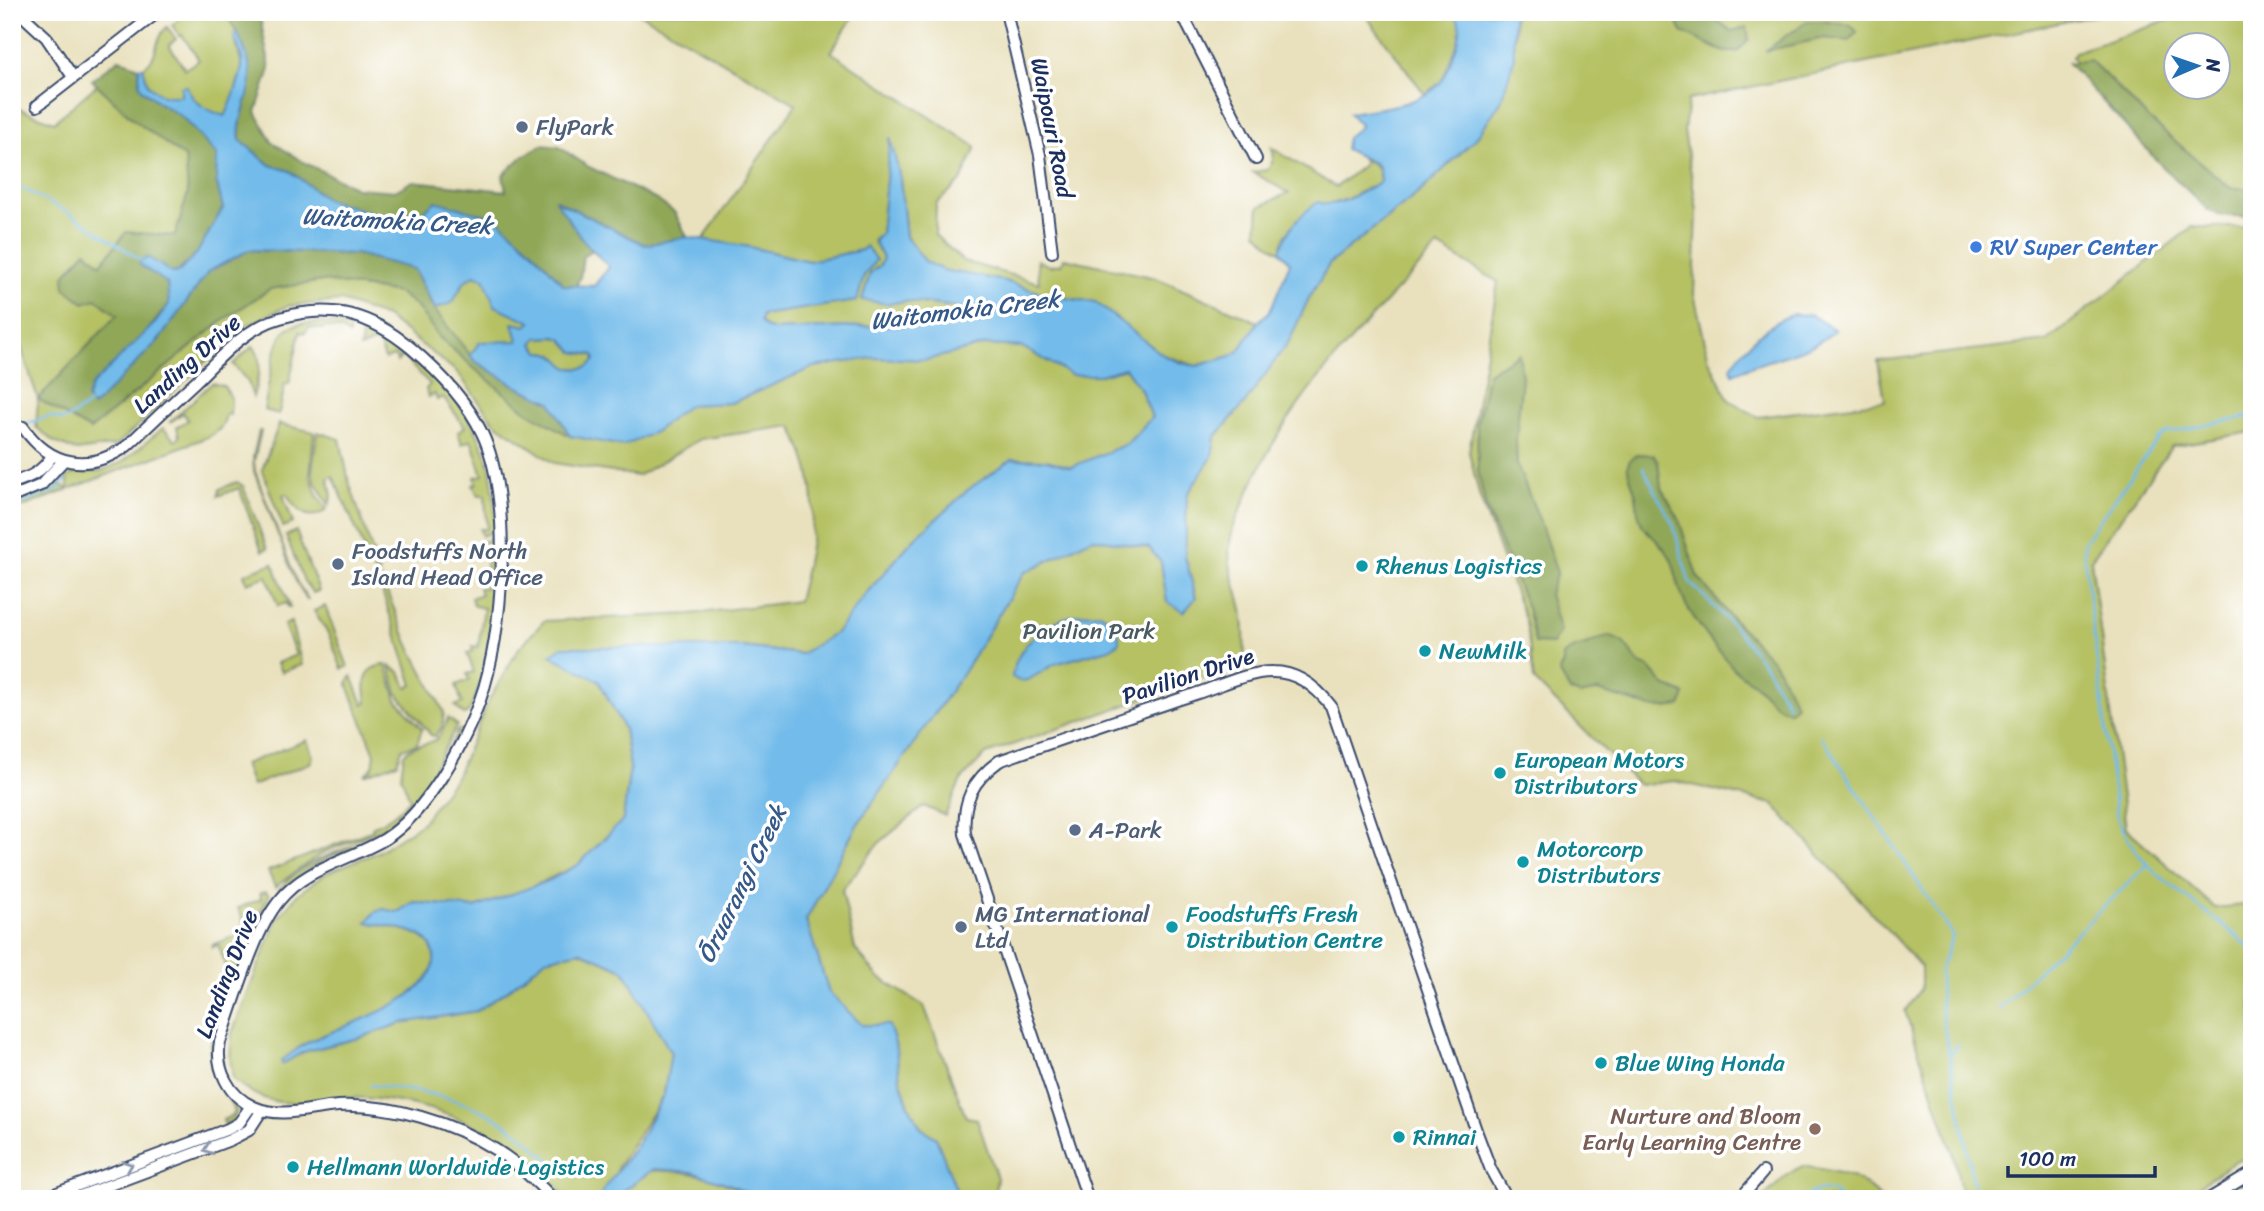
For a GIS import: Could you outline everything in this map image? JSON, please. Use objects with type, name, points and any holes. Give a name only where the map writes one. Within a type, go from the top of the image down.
[{"type":"street","points":[[19,12],[47,37],[73,77]]},
{"type":"street","points":[[37,106],[158,12]]},
{"type":"street","name":"Waipouri Road","points":[[1006,12],[1040,155],[1052,252]]},
{"type":"street","points":[[1181,12],[1256,159]]},
{"type":"street","name":"Landing Drive","points":[[23,427],[38,447],[52,456],[64,460],[100,460],[127,446],[244,335],[278,318],[321,312],[348,314],[371,320],[392,332],[442,378],[482,433],[493,466],[501,529],[499,600],[492,653],[482,697],[448,765],[425,802],[408,820],[385,839],[312,874],[280,899],[268,917],[218,1051],[228,1087],[256,1108]]},
{"type":"street","points":[[12,483],[35,475],[52,456]]},
{"type":"street","points":[[12,497],[41,485],[64,460]]},
{"type":"street","name":"Pavilion Drive","points":[[1088,1199],[965,834],[963,818],[969,793],[985,771],[999,761],[1207,690],[1260,673],[1273,672],[1295,676],[1311,685],[1331,706],[1477,1133],[1491,1170],[1507,1199]]},
{"type":"street","points":[[256,1108],[281,1114],[339,1106],[402,1112],[433,1121],[498,1151],[553,1199]]},
{"type":"street","points":[[41,1199],[228,1129],[256,1108]]},
{"type":"street","points":[[72,1199],[230,1140],[249,1130],[256,1108]]},
{"type":"street","points":[[1740,1199],[1763,1172]]},
{"type":"street","points":[[2209,1199],[2252,1173]]},
{"type":"green space","points":[[188,12],[225,12],[237,32],[234,35],[242,67],[232,103],[225,117],[204,108],[181,88],[182,96],[168,96],[155,92],[147,83],[143,67],[152,59],[167,27],[176,39],[169,45],[185,69],[199,60],[172,25]]},
{"type":"green space","points":[[225,12],[259,12],[270,69],[256,112],[272,142],[305,163],[356,188],[395,191],[413,181],[506,191],[503,175],[522,157],[542,145],[559,147],[589,167],[657,200],[675,213],[687,237],[645,245],[556,200],[592,250],[583,256],[580,278],[576,285],[564,285],[530,248],[436,201],[413,220],[379,215],[326,199],[290,171],[270,165],[240,140],[240,126],[249,88],[249,65],[243,45]]},
{"type":"green space","points":[[637,12],[856,12],[831,52],[976,147],[961,181],[936,204],[935,235],[963,261],[1039,283],[1037,260],[1049,266],[1062,264],[1064,258],[1156,278],[1258,322],[1239,351],[1196,366],[1163,355],[1095,302],[1050,296],[1005,281],[943,270],[926,262],[906,237],[900,178],[890,139],[881,234],[873,241],[883,258],[880,265],[870,273],[888,304],[905,301],[964,310],[946,317],[925,315],[905,325],[774,330],[765,327],[760,321],[762,315],[812,307],[864,276],[875,260],[866,246],[862,250],[809,261],[745,246],[703,240],[796,104]]},
{"type":"green space","points":[[1363,12],[1454,12],[1460,22],[1460,38],[1441,82],[1425,94]]},
{"type":"green space","name":"Pavilion Park","points":[[1513,12],[2112,12],[1688,100],[1684,131],[1697,211],[1694,294],[1709,360],[1729,400],[1758,417],[1885,401],[1878,361],[2047,341],[2192,227],[2252,227],[2252,432],[2172,446],[2091,560],[2126,828],[2215,908],[2252,904],[2252,1159],[2237,1160],[2180,1199],[1963,1199],[1953,1153],[1905,1011],[1921,988],[1921,967],[1773,804],[1675,781],[1639,785],[1534,680],[1526,622],[1480,498],[1469,452],[1498,282],[1438,246],[1358,332],[1308,392],[1285,424],[1248,493],[1233,530],[1229,552],[1243,616],[1245,663],[986,754],[961,780],[945,816],[924,806],[879,843],[842,890],[855,949],[878,977],[924,1006],[966,1117],[977,1119],[997,1178],[994,1199],[960,1199],[936,1138],[921,1128],[909,1106],[900,1079],[895,1043],[862,1026],[829,993],[806,920],[857,825],[963,673],[1024,573],[1092,538],[1149,548],[1161,562],[1167,602],[1196,598],[1185,556],[1187,495],[1212,457],[1215,438],[1244,404],[1289,341],[1309,298],[1330,263],[1422,190],[1476,138],[1501,101],[1515,31]]},
{"type":"green space","points":[[1677,12],[1705,12],[1732,31],[1747,27],[1749,40],[1737,52],[1724,52],[1682,32],[1674,15]]},
{"type":"green space","points":[[2193,12],[2252,12],[2252,211],[2096,87],[2072,57],[2075,52]]},
{"type":"green space","points":[[1806,22],[1851,25],[1857,32],[1849,41],[1824,38],[1765,51]]},
{"type":"green space","points":[[119,59],[139,67],[140,86],[143,90],[182,117],[217,155],[216,180],[223,208],[197,253],[178,272],[172,273],[149,258],[157,277],[168,283],[169,304],[90,403],[93,406],[159,340],[209,271],[249,250],[356,254],[414,269],[433,308],[475,361],[518,387],[551,402],[570,436],[525,410],[475,369],[439,337],[416,306],[399,293],[323,281],[270,289],[226,318],[90,430],[38,399],[117,315],[96,299],[84,303],[65,288],[64,276],[86,251],[101,264],[126,232],[175,236],[188,193],[185,158],[133,119],[92,80]]},
{"type":"green space","points":[[2090,60],[2147,117],[2230,188],[2252,188],[2252,217],[2220,215],[2208,210],[2161,165],[2068,63]]},
{"type":"green space","points":[[98,84],[133,119],[186,158],[188,193],[175,237],[126,232],[96,299],[118,315],[38,399],[12,320],[12,106],[54,122]]},
{"type":"green space","points":[[1272,148],[1336,187],[1361,167],[1365,162],[1362,158],[1376,167],[1380,182],[1347,199],[1326,206],[1286,235],[1280,251],[1268,244],[1257,232],[1259,207],[1288,193],[1253,172],[1267,170],[1272,162]]},
{"type":"green space","points":[[475,275],[484,278],[496,306],[532,322],[528,326],[514,324],[519,342],[481,342],[470,355],[433,308],[452,303],[465,281]]},
{"type":"green space","points":[[323,281],[399,293],[417,306],[439,337],[570,436],[655,432],[688,405],[732,403],[814,367],[874,357],[926,360],[986,345],[1022,347],[1072,375],[1101,375],[1125,368],[1141,390],[1152,417],[1127,444],[1071,467],[1046,460],[1012,459],[969,489],[912,541],[837,632],[801,654],[742,647],[658,648],[551,655],[599,681],[624,729],[630,767],[623,820],[578,865],[523,891],[475,908],[414,902],[397,912],[383,909],[368,922],[405,930],[426,941],[434,954],[431,972],[421,986],[406,998],[365,1019],[312,1040],[281,1060],[283,1064],[303,1052],[359,1038],[402,1023],[477,1011],[546,959],[579,951],[624,970],[671,1053],[664,1094],[616,1170],[620,1173],[691,1173],[723,1182],[758,1199],[568,1199],[526,1157],[508,1144],[470,1124],[430,1109],[366,1098],[282,1102],[251,1092],[233,1079],[230,1057],[232,1033],[277,919],[298,894],[328,872],[378,852],[422,823],[457,775],[489,700],[519,648],[544,621],[691,614],[798,601],[809,553],[813,505],[808,466],[792,426],[700,439],[638,476],[554,463],[494,422],[457,372],[386,317],[341,301],[287,306],[241,328],[117,445],[77,451],[54,442],[36,427],[38,399],[90,430],[226,318],[270,289]]},
{"type":"green space","points":[[332,323],[350,327],[349,335],[342,330],[325,327],[309,327],[305,333],[300,332],[289,384],[285,384],[279,414],[264,410],[269,379],[282,335],[287,329],[297,325]]},
{"type":"green space","points":[[370,326],[406,348],[422,362],[454,397],[471,423],[485,451],[490,470],[496,530],[482,536],[480,529],[487,529],[485,495],[478,495],[473,485],[477,483],[475,477],[483,475],[471,440],[462,444],[458,432],[465,427],[443,397],[437,400],[435,394],[428,397],[426,389],[430,384],[402,356],[397,362],[395,356],[385,359],[378,341],[360,348],[363,331]]},
{"type":"green space","points":[[537,338],[562,339],[574,352],[594,355],[596,360],[580,369],[568,368],[553,355],[540,352],[533,344]]},
{"type":"green space","points":[[253,346],[259,357],[259,364],[253,397],[248,382],[233,364]]},
{"type":"green space","points":[[1519,354],[1522,377],[1516,440],[1517,465],[1557,573],[1549,594],[1560,631],[1552,644],[1535,643],[1527,608],[1486,508],[1478,471],[1477,423],[1488,373]]},
{"type":"green space","points":[[212,383],[224,386],[231,398],[230,415],[226,414],[221,427],[210,436],[12,511],[12,500],[54,481],[68,489],[68,481],[62,479],[76,473],[101,471],[123,462],[163,428],[175,440],[179,437],[177,427],[188,420],[183,413],[169,423]]},
{"type":"green space","points":[[279,424],[314,432],[310,475],[317,495],[327,509],[309,515],[299,510],[287,494],[283,495],[293,523],[283,527],[262,470]]},
{"type":"green space","points":[[259,431],[255,471],[296,580],[254,471],[253,457]]},
{"type":"green space","points":[[317,432],[340,439],[349,482],[380,574],[375,573],[333,476],[328,478],[332,495],[329,505],[315,482],[312,472]]},
{"type":"green space","points":[[1639,454],[1653,455],[1658,461],[1661,488],[1678,517],[1697,576],[1728,614],[1775,663],[1796,704],[1790,711],[1776,705],[1757,686],[1735,670],[1709,639],[1686,605],[1671,559],[1643,526],[1639,517],[1628,465],[1633,457]]},
{"type":"green space","points":[[237,482],[243,486],[267,549],[262,551],[239,488],[218,496],[220,489]]},
{"type":"green space","points":[[296,531],[319,591],[313,593],[304,581],[286,536]]},
{"type":"green space","points":[[495,537],[495,580],[487,651],[476,694],[468,713],[464,715],[455,706],[462,703],[456,685],[469,680],[467,674],[474,672],[467,653],[473,651],[472,646],[478,647],[484,608],[474,606],[471,598],[481,594],[479,588],[485,588],[487,552],[479,551],[477,544]]},
{"type":"green space","points":[[273,563],[290,607],[286,603],[278,606],[267,576],[247,583],[244,574]]},
{"type":"green space","points":[[382,580],[408,643],[444,712],[442,727],[435,736],[431,735],[397,693],[390,666],[400,672],[407,687],[413,685],[380,585]]},
{"type":"green space","points":[[325,606],[348,667],[342,669],[329,635],[314,611]]},
{"type":"green space","points":[[291,622],[302,665],[281,672],[277,663],[296,655],[284,625]]},
{"type":"green space","points":[[1609,636],[1623,642],[1640,664],[1649,667],[1666,687],[1682,692],[1685,695],[1681,706],[1651,707],[1598,691],[1580,695],[1570,691],[1559,671],[1563,656],[1574,648]]},
{"type":"green space","points":[[386,665],[397,700],[422,729],[417,744],[402,749],[397,763],[364,775],[373,767],[375,754],[347,683],[352,676],[363,704],[367,703],[366,678],[372,669]]},
{"type":"green space","points":[[448,718],[457,725],[423,787],[395,819],[369,835],[323,853],[275,887],[268,871],[373,830],[372,827],[406,804],[410,799],[401,776],[404,754],[439,737]]},
{"type":"green space","points":[[458,730],[462,730],[447,761],[427,791],[404,818],[377,839],[325,859],[279,890],[306,866],[379,833],[408,810],[442,764]]},
{"type":"green space","points":[[307,740],[313,757],[310,763],[252,786],[244,764]]},
{"type":"green space","points":[[266,892],[269,896],[245,937],[217,1013],[209,987],[225,981],[223,974],[228,972],[218,945],[212,945],[241,934],[239,929],[245,925],[238,908],[261,899],[260,893]]},
{"type":"green space","points":[[271,900],[254,929],[215,1036],[213,1056],[216,1075],[236,1108],[233,1120],[225,1125],[223,1120],[233,1115],[233,1110],[214,1075],[210,1046],[251,928]]},
{"type":"green space","points":[[1804,1166],[1837,1172],[1855,1179],[1881,1199],[1760,1199],[1792,1172]]},
{"type":"water","points":[[1454,12],[1513,12],[1514,59],[1501,101],[1476,138],[1422,190],[1330,263],[1309,298],[1289,341],[1244,404],[1215,437],[1212,457],[1187,495],[1185,556],[1196,598],[1184,612],[1167,602],[1161,562],[1149,548],[1092,538],[1024,573],[963,673],[857,825],[806,920],[829,992],[862,1025],[889,1025],[895,1043],[900,1079],[909,1106],[921,1128],[936,1138],[960,1199],[758,1199],[734,1186],[692,1172],[654,1169],[612,1199],[599,1199],[636,1146],[664,1094],[671,1053],[624,970],[580,951],[546,959],[477,1011],[402,1023],[359,1038],[303,1052],[282,1064],[281,1060],[308,1042],[386,1009],[406,997],[421,985],[431,971],[434,956],[426,940],[404,930],[367,922],[375,912],[383,909],[397,912],[414,902],[475,908],[550,880],[578,865],[623,820],[630,767],[624,729],[599,681],[550,655],[562,647],[742,647],[801,654],[837,632],[912,541],[969,489],[1012,459],[1046,460],[1071,467],[1127,444],[1152,417],[1141,390],[1125,368],[1101,375],[1072,375],[1022,347],[986,345],[926,360],[874,358],[814,367],[731,403],[689,405],[655,432],[623,446],[570,436],[551,402],[518,387],[475,361],[470,355],[480,342],[518,341],[513,323],[527,326],[531,322],[495,306],[484,278],[475,275],[465,281],[452,303],[435,309],[414,269],[356,254],[249,250],[209,271],[159,340],[93,407],[87,399],[91,386],[156,322],[169,304],[167,283],[140,265],[141,260],[149,258],[172,273],[179,272],[197,253],[223,208],[216,180],[217,155],[182,117],[143,90],[140,86],[139,67],[143,67],[148,85],[163,96],[181,96],[181,87],[187,86],[202,106],[225,116],[242,68],[234,35],[237,32],[251,74],[240,125],[240,140],[270,165],[290,171],[326,199],[379,215],[413,220],[436,201],[496,218],[530,248],[564,285],[594,286],[609,267],[583,240],[555,200],[645,245],[687,237],[745,246],[809,261],[862,250],[866,246],[876,260],[864,276],[857,301],[762,315],[760,322],[774,330],[905,325],[925,315],[945,317],[964,310],[905,301],[888,304],[862,300],[870,273],[880,265],[883,258],[874,241],[881,234],[890,137],[900,178],[906,237],[926,262],[943,270],[1005,281],[1050,296],[1095,302],[1163,355],[1197,366],[1239,351],[1258,322],[1270,311],[1290,263],[1280,251],[1290,229],[1299,218],[1318,202],[1341,202],[1380,182],[1376,164],[1345,149],[1347,137],[1361,126],[1349,113],[1398,105],[1421,97],[1440,83],[1450,66],[1459,38],[1460,30]],"holes":[[[537,338],[562,339],[574,352],[594,355],[595,360],[580,369],[568,368],[553,355],[540,352],[533,344]]]},
{"type":"water","points":[[1793,314],[1811,315],[1835,330],[1812,346],[1733,374],[1731,367],[1751,343],[1766,329]]},
{"type":"water","points":[[1099,613],[1115,624],[1119,643],[1109,649],[1055,664],[1028,680],[1019,681],[1012,677],[1025,646],[1041,630],[1071,616]]},
{"type":"waterway","points":[[12,183],[71,214],[141,260]]},
{"type":"waterway","name":"Waitomokia Creek","points":[[25,424],[51,416],[62,420],[71,417],[91,402]]},
{"type":"waterway","points":[[2252,416],[2167,433],[2159,438],[2084,542],[2116,813],[2126,836],[2156,873],[2252,950]]},
{"type":"waterway","points":[[1643,468],[1673,524],[1689,581],[1737,630],[1766,667],[1788,705]]},
{"type":"waterway","name":"Waitomokia Creek","points":[[12,507],[58,489],[65,480]]},
{"type":"waterway","points":[[1821,736],[1953,936],[1940,971],[1941,1009],[1976,1199]]},
{"type":"waterway","points":[[1999,1009],[2147,865]]},
{"type":"waterway","points":[[1950,1056],[1958,1044]]},
{"type":"waterway","points":[[371,1085],[443,1097],[478,1109],[510,1127],[552,1162]]},
{"type":"waterway","name":"Ōruarangi Creek","points":[[1799,1199],[1819,1190],[1832,1191],[1840,1199]]},
{"type":"place","name":"FlyPark","points":[[522,127]]},
{"type":"place","name":"RV Super Center","points":[[1976,247]]},
{"type":"place","name":"Foodstuffs North Island Head Office","points":[[338,564]]},
{"type":"place","name":"Rhenus Logistics","points":[[1362,566]]},
{"type":"place","name":"NewMilk","points":[[1425,651]]},
{"type":"place","name":"European Motors Distributors","points":[[1500,773]]},
{"type":"place","name":"A-Park","points":[[1075,830]]},
{"type":"place","name":"Motorcorp Distributors","points":[[1523,862]]},
{"type":"place","name":"MG International Ltd","points":[[961,927]]},
{"type":"place","name":"Foodstuffs Fresh Distribution Centre","points":[[1172,927]]},
{"type":"place","name":"Blue Wing Honda","points":[[1601,1063]]},
{"type":"place","name":"Nurture and Bloom Early Learning Centre","points":[[1815,1129]]},
{"type":"place","name":"Rinnai","points":[[1399,1137]]},
{"type":"place","name":"Hellmann Worldwide Logistics","points":[[293,1167]]}]
